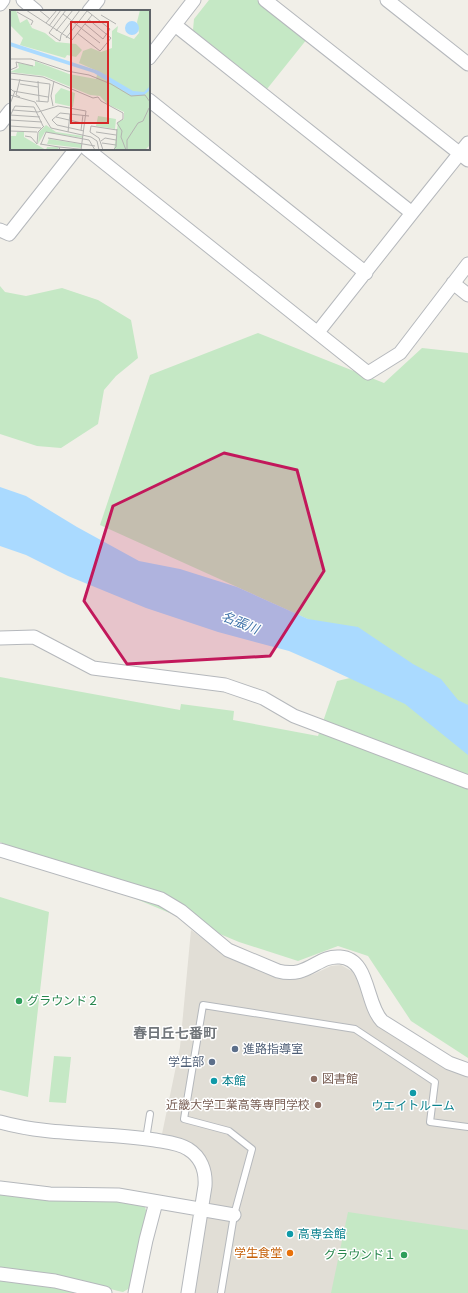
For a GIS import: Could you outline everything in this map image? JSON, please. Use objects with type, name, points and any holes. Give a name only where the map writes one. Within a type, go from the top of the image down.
[{"type":"street","points":[[0,4],[3,0]]},
{"type":"street","points":[[23,0],[35,10]]},
{"type":"street","points":[[90,10],[98,0]]},
{"type":"street","points":[[150,57],[194,0]]},
{"type":"street","points":[[265,0],[464,157]]},
{"type":"street","points":[[387,0],[466,59]]},
{"type":"street","points":[[175,25],[412,213]]},
{"type":"street","points":[[150,101],[366,272]]},
{"type":"street","points":[[0,124],[10,111]]},
{"type":"street","points":[[318,332],[412,213],[464,157],[468,142]]},
{"type":"street","points":[[0,230],[9,234],[75,150]]},
{"type":"street","points":[[88,150],[368,373],[400,353],[468,264]]},
{"type":"street","points":[[453,283],[468,295]]},
{"type":"street","points":[[0,638],[34,637],[93,668],[225,685],[262,698],[294,716],[468,782]]},
{"type":"street","points":[[0,850],[161,899],[181,911],[228,950],[287,974],[302,972],[333,957],[342,957],[349,960],[360,969],[374,1010],[382,1020],[449,1063],[468,1070]]},
{"type":"street","points":[[0,1122],[32,1129],[146,1139],[181,1145],[195,1154],[204,1169],[206,1177],[188,1293]]},
{"type":"street","points":[[0,1188],[50,1194],[118,1195],[234,1215]]},
{"type":"street","points":[[135,1293],[144,1248],[156,1202]]},
{"type":"street","points":[[0,1274],[55,1280],[105,1293]]},
{"type":"lane","points":[[221,1293],[234,1215],[252,1149],[229,1131],[184,1119],[203,1005],[355,1029],[435,1082],[430,1122],[468,1127]]},
{"type":"lane","points":[[146,1139],[150,1114]]},
{"type":"highlighted area","points":[[224,453],[297,470],[324,571],[270,656],[127,664],[84,601],[113,506]]},
{"type":"shaded area","name":"近畿大学工業高等専門学校","points":[[191,930],[227,956],[279,978],[294,979],[314,974],[331,966],[341,965],[355,973],[370,1015],[379,1026],[434,1061],[468,1077],[468,1293],[194,1293],[211,1190],[211,1176],[208,1162],[200,1149],[184,1139],[162,1134],[180,1047]]},
{"type":"green space","points":[[209,0],[257,0],[307,39],[267,89],[193,30],[194,19]]},
{"type":"green space","points":[[0,286],[5,292],[26,296],[62,288],[98,300],[131,320],[138,358],[116,376],[104,390],[98,424],[61,448],[37,446],[0,434]]},
{"type":"green space","points":[[258,333],[384,383],[422,348],[468,353],[468,1058],[411,1021],[368,956],[338,946],[298,961],[239,942],[0,842],[0,677],[180,710],[181,704],[234,711],[233,720],[318,736],[337,681],[411,664],[394,658],[100,525],[150,375]]},
{"type":"green space","name":"グラウンド２","points":[[0,897],[49,912],[28,1097],[0,1090]]},
{"type":"green space","points":[[54,1056],[71,1057],[66,1103],[49,1102]]},
{"type":"green space","points":[[0,1194],[116,1200],[145,1207],[147,1214],[130,1288],[123,1292],[82,1281],[0,1269]]},
{"type":"green space","name":"グラウンド１","points":[[348,1212],[468,1230],[468,1293],[331,1293]]},
{"type":"green space","points":[[0,1278],[41,1284],[83,1293],[0,1293]]},
{"type":"water","name":"名張川","points":[[0,487],[26,496],[77,527],[139,561],[180,569],[237,587],[308,619],[358,627],[413,664],[441,679],[458,700],[468,705],[468,755],[405,704],[321,665],[289,651],[218,632],[146,608],[68,576],[26,555],[0,546]]},
{"type":"place","name":"グラウンド２","points":[[19,1001]]},
{"type":"place","name":"進路指導室","points":[[235,1049]]},
{"type":"place","name":"学生部","points":[[212,1062]]},
{"type":"place","name":"図書館","points":[[314,1079]]},
{"type":"place","name":"本館","points":[[214,1081]]},
{"type":"place","name":"ウエイトルーム","points":[[413,1093]]},
{"type":"place","name":"近畿大学工業高等専門学校","points":[[318,1105]]},
{"type":"place","name":"高専会館","points":[[290,1234]]},
{"type":"place","name":"学生食堂","points":[[290,1253]]},
{"type":"place","name":"グラウンド１","points":[[404,1255]]},
{"type":"district","name":"春日丘七番町","points":[[175,1033]]}]
